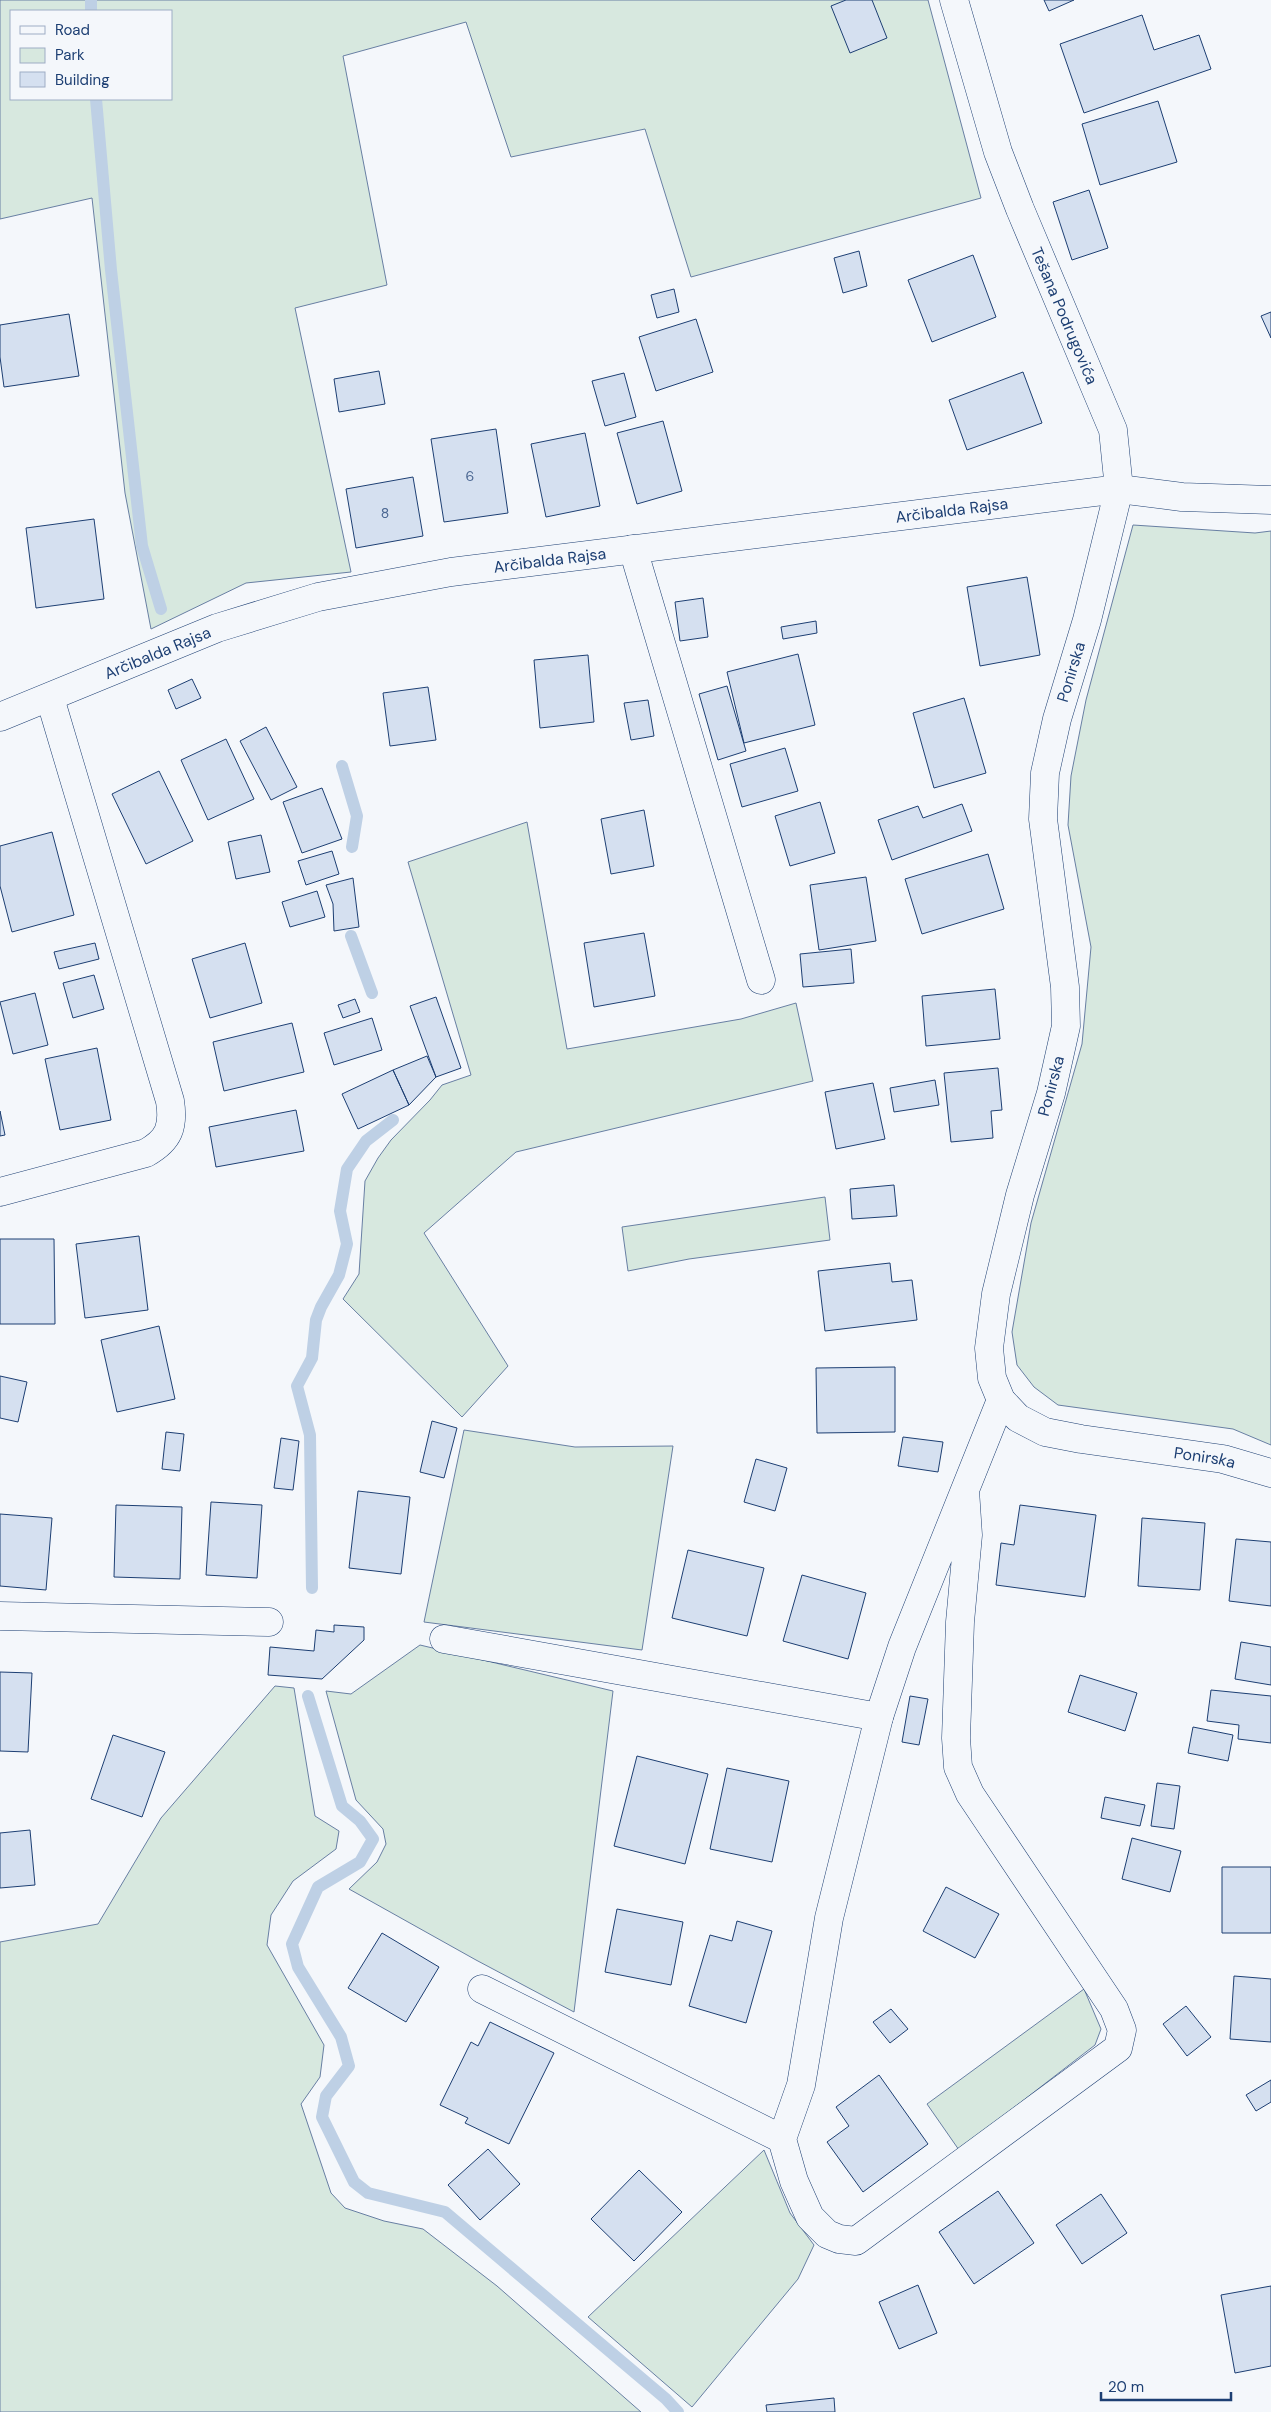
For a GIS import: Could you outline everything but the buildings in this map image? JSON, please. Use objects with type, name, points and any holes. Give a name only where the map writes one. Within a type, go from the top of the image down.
[{"type":"street","name":"Tešana Podrugovića","points":[[954,0],[998,152],[1023,217],[1114,430],[1120,490]]},
{"type":"street","points":[[1120,490],[1182,496],[1271,500]]},
{"type":"street","name":"Arčibalda Rajsa","points":[[1,713],[50,698],[217,628],[318,597],[451,572],[1120,490]]},
{"type":"street","name":"Ponirska","points":[[1120,490],[1087,620],[1057,719],[1045,773],[1043,819],[1063,969],[1066,1026],[1051,1092],[1020,1195],[996,1294],[989,1348],[992,1378],[1001,1400],[1018,1418],[1045,1432],[1081,1439],[1223,1459],[1271,1474]]},
{"type":"street","points":[[634,549],[761,980]]},
{"type":"street","points":[[0,1192],[146,1153],[158,1146],[168,1134],[172,1117],[170,1101],[50,698]]},
{"type":"street","points":[[965,1490],[968,1535],[960,1622],[956,1738],[958,1767],[970,1794],[1114,2009],[1122,2030],[1118,2048],[856,2241],[839,2239],[827,2234],[810,2218],[794,2181],[782,2139],[801,2085],[814,1998],[829,1918],[879,1717],[902,1647],[1001,1400]]},
{"type":"street","points":[[0,1616],[269,1622]]},
{"type":"street","points":[[444,1640],[879,1717]]},
{"type":"street","points":[[482,1989],[782,2139]]},
{"type":"green space","points":[[0,0],[928,0],[981,198],[691,277],[645,129],[511,157],[466,22],[343,56],[387,285],[295,308],[351,572],[246,583],[151,629],[125,493],[92,198],[0,219]]},
{"type":"green space","points":[[1133,525],[1255,533],[1271,531],[1271,1445],[1233,1429],[1058,1405],[1034,1387],[1017,1365],[1012,1332],[1031,1223],[1082,1044],[1091,947],[1068,825],[1071,776],[1086,700]]},
{"type":"green space","points":[[527,822],[567,1049],[741,1019],[796,1003],[813,1081],[516,1152],[424,1233],[508,1366],[462,1417],[343,1299],[359,1274],[365,1181],[378,1158],[391,1140],[442,1085],[471,1075],[408,862]]},
{"type":"green space","points":[[825,1197],[830,1240],[689,1259],[628,1271],[622,1227]]},
{"type":"green space","points":[[464,1430],[575,1447],[673,1446],[642,1650],[424,1622]]},
{"type":"green space","points":[[420,1645],[613,1691],[574,2012],[349,1889],[377,1862],[386,1844],[383,1829],[356,1800],[326,1691],[351,1694]]},
{"type":"green space","points":[[275,1686],[294,1688],[315,1816],[339,1831],[336,1849],[293,1881],[271,1915],[267,1945],[324,2045],[320,2077],[301,2104],[331,2193],[345,2208],[384,2221],[423,2229],[497,2286],[641,2412],[0,2412],[0,1942],[98,1924],[161,1818]]},
{"type":"green space","points":[[1084,1989],[1101,2029],[1095,2045],[959,2150],[927,2104]]},
{"type":"green space","points":[[764,2150],[790,2213],[814,2245],[798,2279],[692,2407],[588,2317]]},
{"type":"waterway","points":[[91,0],[91,10]]},
{"type":"waterway","points":[[96,100],[111,270],[142,546],[161,609]]},
{"type":"waterway","points":[[342,766],[357,816],[352,847]]},
{"type":"waterway","points":[[351,936],[372,993]]},
{"type":"waterway","points":[[312,1588],[310,1435],[297,1386],[312,1358],[316,1320],[339,1275],[347,1244],[340,1211],[347,1169],[366,1141],[393,1120]]},
{"type":"waterway","points":[[308,1696],[342,1806],[360,1821],[373,1839],[360,1862],[318,1887],[292,1944],[298,1967],[341,2037],[349,2066],[326,2096],[322,2117],[354,2182],[368,2193],[445,2212],[666,2399],[678,2412]]}]
